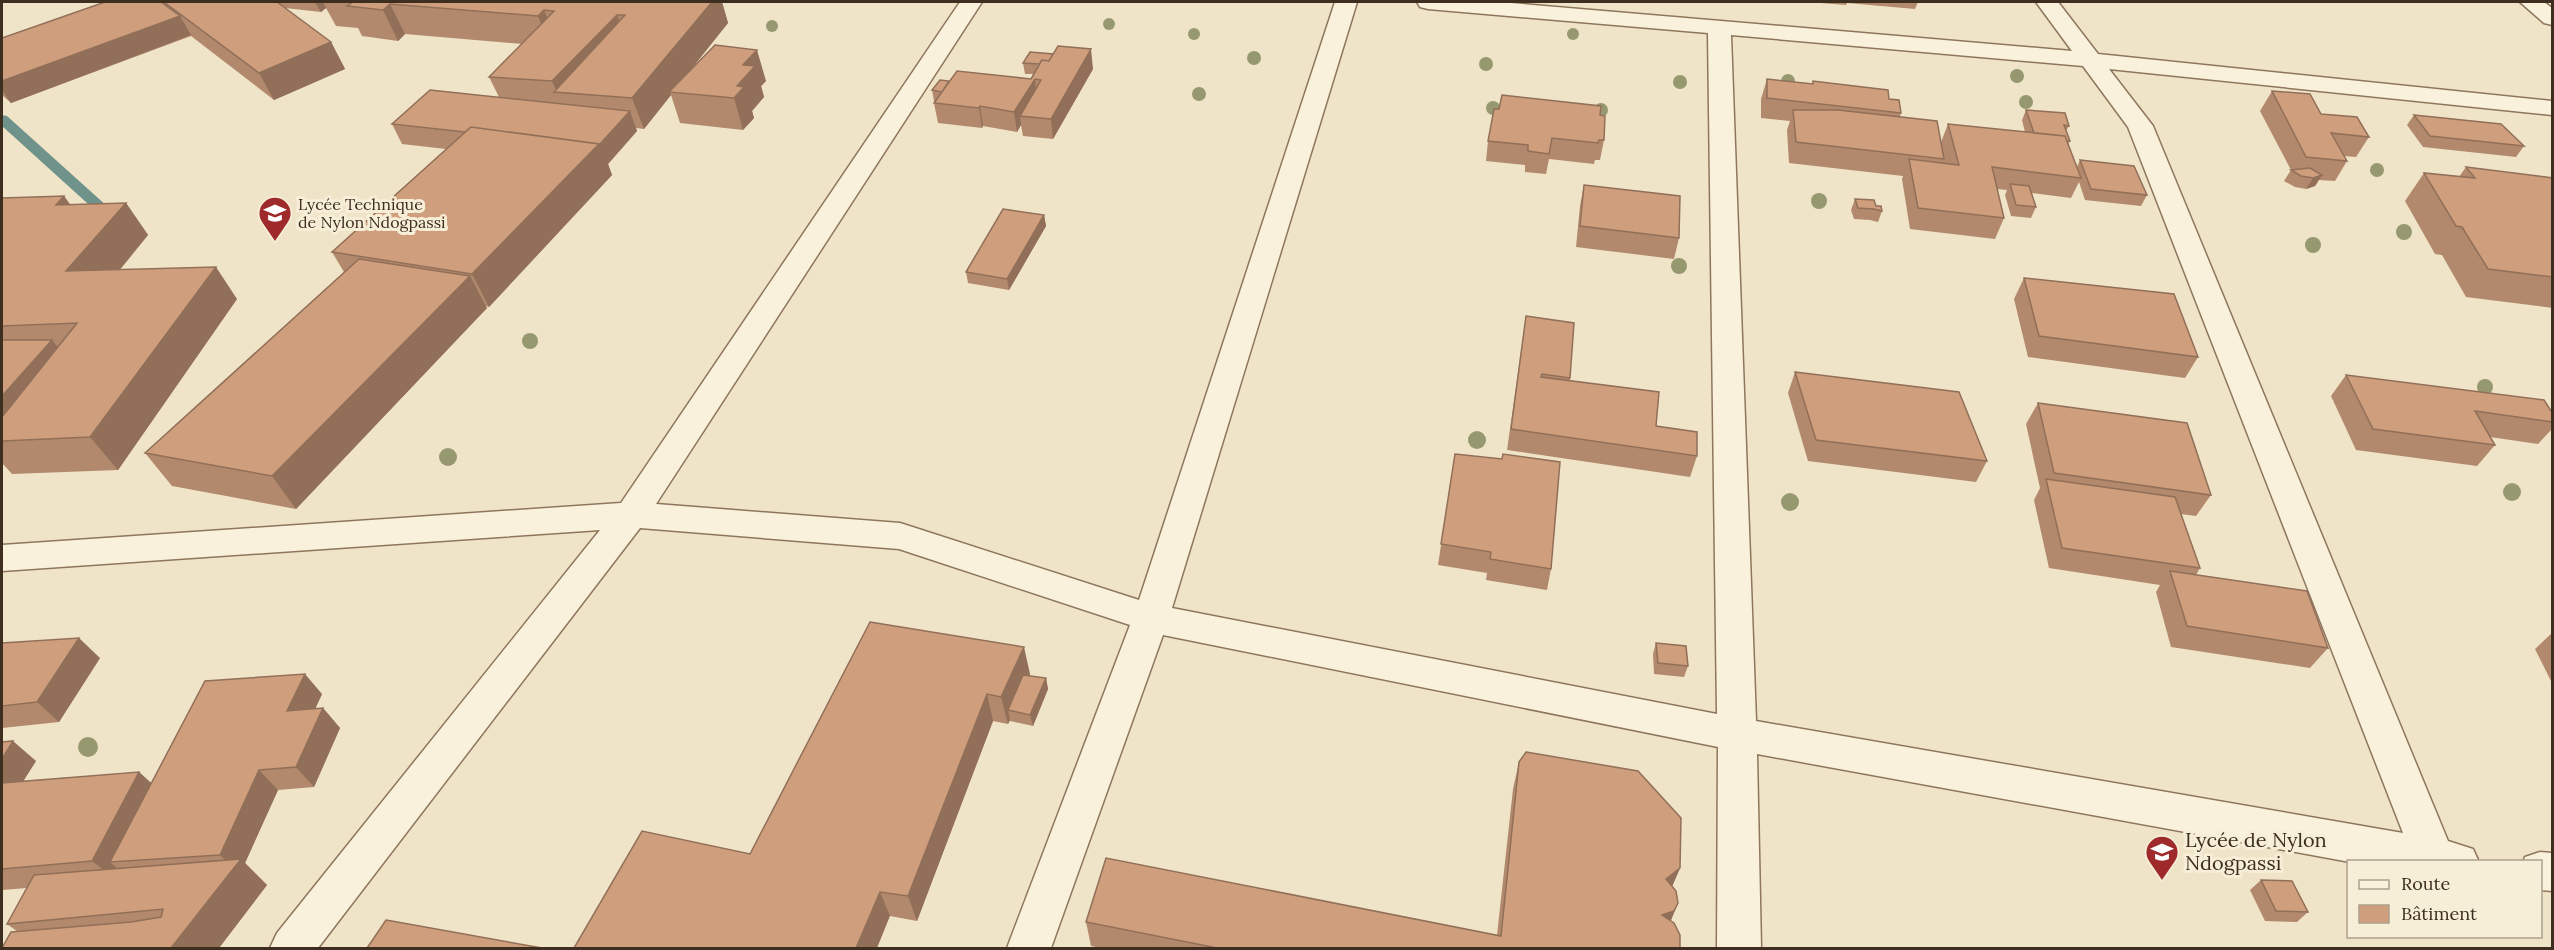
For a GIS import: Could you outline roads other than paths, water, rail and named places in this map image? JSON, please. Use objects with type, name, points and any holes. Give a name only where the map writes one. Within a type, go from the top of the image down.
[{"type":"street","points":[[292,948],[631,515],[971,2]]},
{"type":"street","points":[[1029,948],[1151,618],[1346,2]]},
{"type":"street","points":[[1428,2],[2092,60],[2553,108]]},
{"type":"street","points":[[2048,2],[2140,126],[2446,860]]},
{"type":"street","points":[[2531,2],[2553,18]]},
{"type":"street","points":[[1719,26],[1737,734],[1739,948]]},
{"type":"street","points":[[2,558],[631,515],[900,536],[1151,618],[1737,734],[2446,860]]},
{"type":"waterway","points":[[2,119],[113,219]]},
{"type":"place","name":"Lycée Technique de Nylon Ndogpassi","points":[[275,242]]},
{"type":"place","name":"Lycée de Nylon Ndogpassi","points":[[2162,881]]}]
